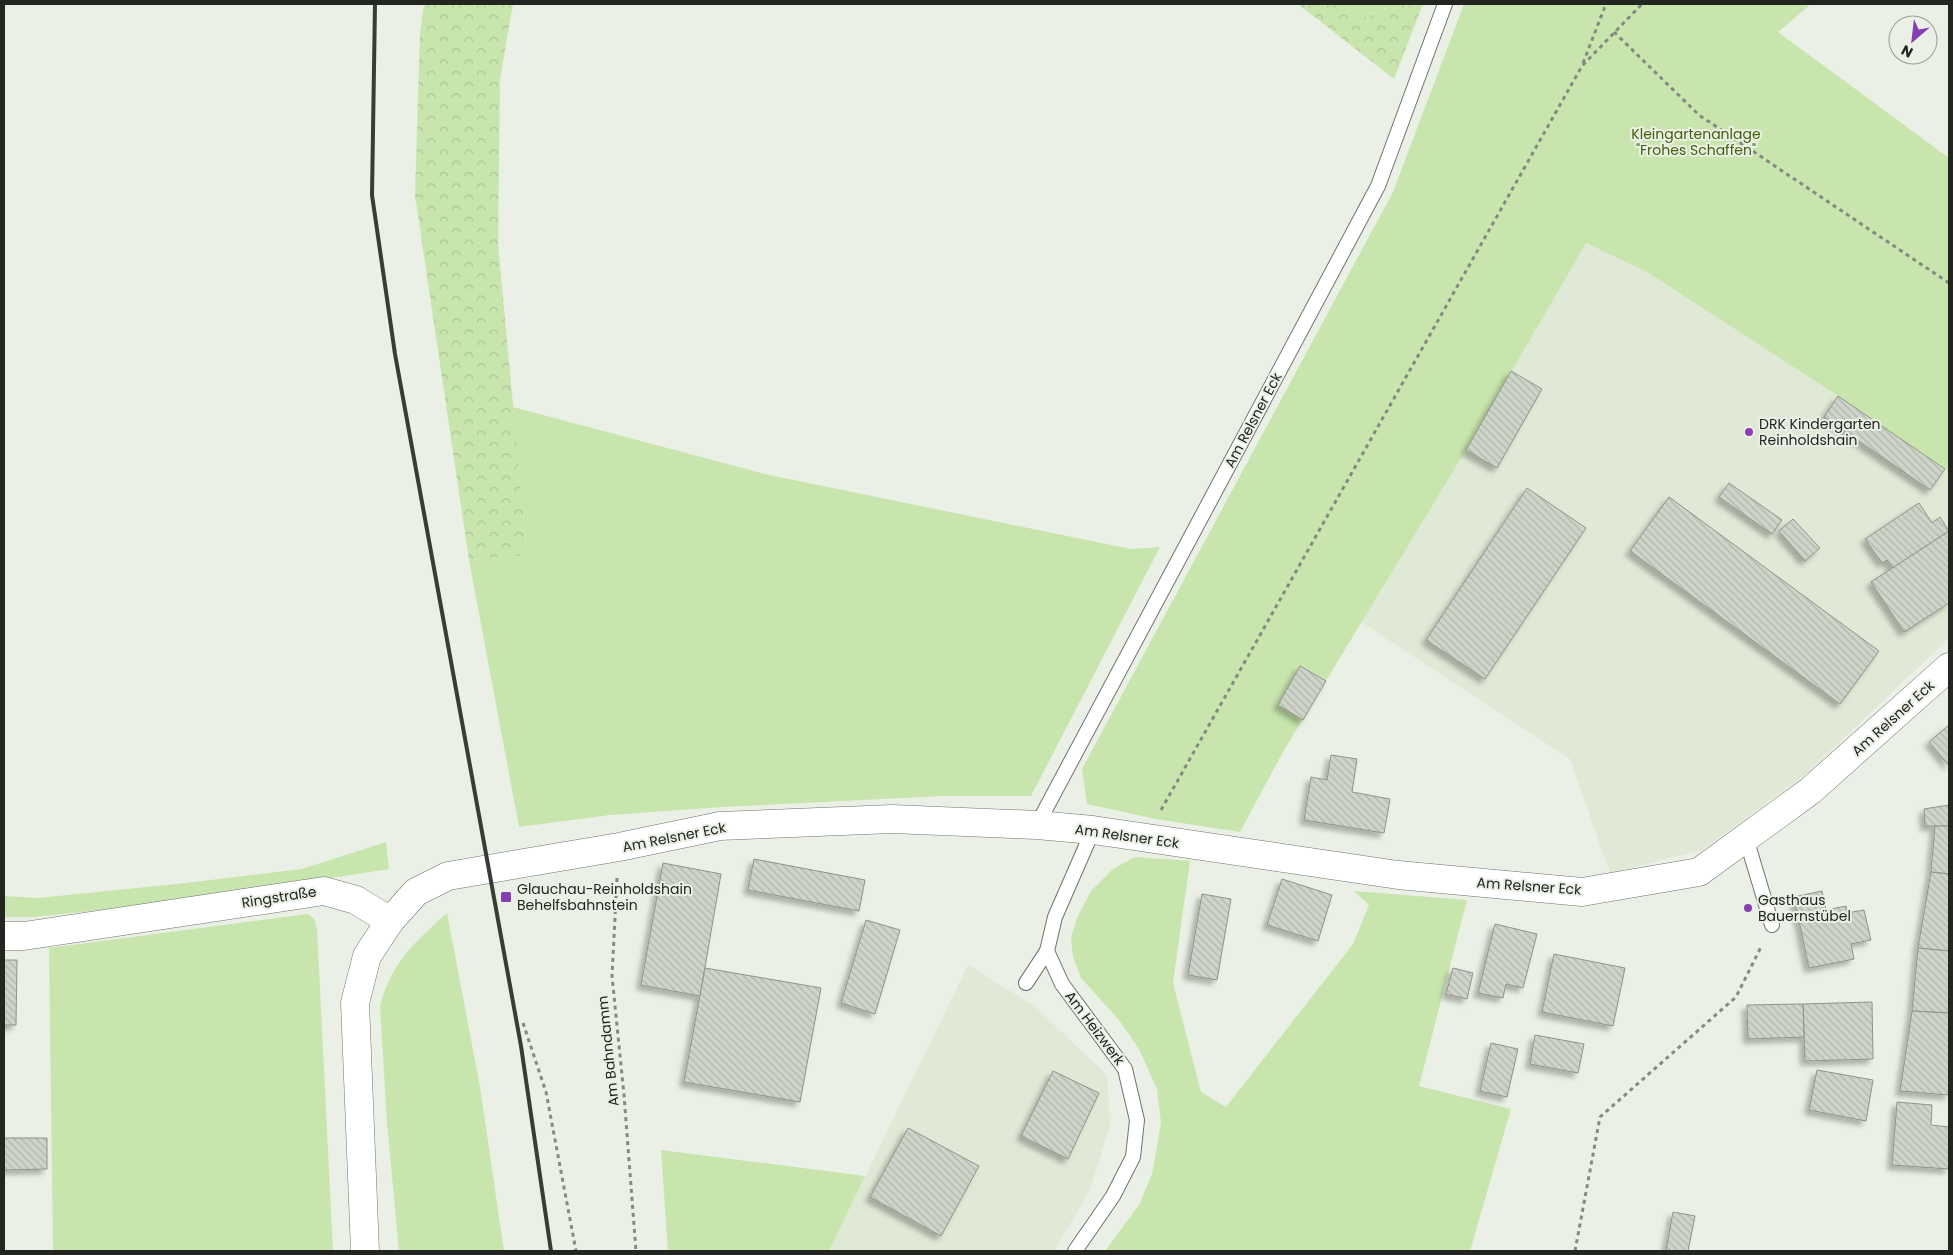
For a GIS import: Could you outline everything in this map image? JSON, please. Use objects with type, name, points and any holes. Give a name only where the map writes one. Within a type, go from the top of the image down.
[{"type":"street","name":"Am Relsner Eck","points":[[390,921],[416,892],[448,876],[619,847],[720,826],[892,819],[1037,825],[1093,830],[1398,875],[1582,892],[1699,872],[1810,791],[1949,667]]},
{"type":"street","name":"Ringstraße","points":[[4,936],[24,936],[324,890],[356,900],[390,921]]},
{"type":"street","points":[[365,1251],[355,1003],[367,956],[390,921]]},
{"type":"lane","name":"Am Relsner Eck","points":[[1037,825],[1378,186],[1445,4]]},
{"type":"lane","points":[[1026,983],[1047,951],[1055,918],[1093,830]]},
{"type":"lane","points":[[1746,838],[1772,925]]},
{"type":"lane","name":"Am Heizwerk","points":[[1047,951],[1062,984],[1125,1069],[1137,1120],[1132,1157],[1113,1196],[1075,1251]]},
{"type":"path","points":[[1150,838],[1156,819],[1582,66],[1606,4]]},
{"type":"path","points":[[1582,66],[1642,4]]},
{"type":"path","points":[[1614,32],[1699,115],[1949,284]]},
{"type":"path","name":"Am Bahndamm","points":[[619,847],[612,976],[624,1095],[636,1251]]},
{"type":"path","points":[[1575,1251],[1600,1116],[1736,998],[1772,925]]},
{"type":"path","points":[[524,1023],[546,1092],[576,1251]]},
{"type":"shaded area","points":[[1586,243],[1647,272],[1838,396],[1949,471],[1949,638],[1806,774],[1702,850],[1610,873],[1570,759],[1361,622],[1466,450]]},
{"type":"shaded area","points":[[968,965],[1034,1006],[1107,1075],[1110,1125],[1090,1190],[1054,1251],[829,1251]]},
{"type":"green space","points":[[424,4],[513,4],[500,79],[498,244],[527,555],[469,560],[415,195],[420,33]]},
{"type":"green space","points":[[1298,4],[1345,4],[1348,11],[1366,17],[1386,8],[1388,4],[1423,4],[1394,79]]},
{"type":"green space","points":[[1345,4],[1388,4],[1386,8],[1366,17],[1348,11]]},
{"type":"green space","name":"Kleingartenanlage \"Frohes Schaffen\"","points":[[1464,4],[1811,4],[1778,32],[1949,158],[1949,471],[1838,396],[1647,272],[1586,243],[1466,450],[1284,750],[1240,832],[1156,819],[1087,804],[1082,769],[1393,192]]},
{"type":"green space","points":[[513,407],[769,475],[1131,549],[1160,547],[1031,796],[943,796],[723,807],[610,815],[519,827],[469,560],[527,555]]},
{"type":"green space","points":[[386,842],[389,869],[183,901],[35,917],[4,917],[4,896],[38,898],[302,869]]},
{"type":"green space","points":[[1135,857],[1190,861],[1173,983],[1201,1092],[1226,1107],[1353,944],[1369,905],[1354,891],[1467,900],[1419,1086],[1511,1109],[1470,1251],[1105,1251],[1139,1205],[1152,1174],[1161,1123],[1157,1089],[1139,1049],[1119,1020],[1081,978],[1073,957],[1071,937],[1078,916],[1091,891],[1113,869]]},
{"type":"green space","points":[[447,913],[480,1087],[504,1251],[399,1251],[387,1123],[380,1006],[391,977],[398,965],[415,944]]},
{"type":"green space","points":[[308,914],[314,919],[317,929],[333,1251],[53,1251],[49,948]]},
{"type":"green space","points":[[661,1150],[865,1176],[829,1251],[668,1251]]},
{"type":"building","points":[[1511,371],[1542,389],[1497,468],[1466,450]]},
{"type":"building","points":[[1838,396],[1945,469],[1930,490],[1824,417]]},
{"type":"building","points":[[1729,483],[1782,520],[1772,534],[1719,497]]},
{"type":"building","points":[[1527,488],[1586,528],[1485,679],[1426,640]]},
{"type":"building","points":[[1669,497],[1879,651],[1840,704],[1630,551]]},
{"type":"building","points":[[1919,503],[1932,523],[1940,517],[1949,531],[1893,568],[1887,560],[1882,563],[1865,539]]},
{"type":"building","points":[[1793,519],[1820,548],[1805,561],[1779,531]]},
{"type":"building","points":[[1949,531],[1949,603],[1904,632],[1871,582]]},
{"type":"building","points":[[1300,666],[1326,681],[1303,720],[1278,705]]},
{"type":"building","points":[[1949,725],[1949,766],[1929,742]]},
{"type":"building","points":[[1331,755],[1357,759],[1352,792],[1390,799],[1384,833],[1304,820],[1311,777],[1327,780]]},
{"type":"building","points":[[1949,805],[1949,826],[1925,826],[1924,809]]},
{"type":"building","points":[[1935,826],[1949,826],[1949,874],[1931,872]]},
{"type":"building","points":[[754,859],[865,880],[859,911],[748,890]]},
{"type":"building","points":[[663,863],[721,874],[700,996],[641,985]]},
{"type":"building","points":[[1931,872],[1949,874],[1949,951],[1918,948]]},
{"type":"building","points":[[1282,879],[1332,895],[1318,941],[1267,925]]},
{"type":"building","points":[[1822,891],[1826,910],[1846,906],[1847,913],[1864,910],[1871,940],[1851,944],[1854,959],[1809,968],[1794,897]]},
{"type":"building","points":[[1202,894],[1231,899],[1217,980],[1188,975]]},
{"type":"building","points":[[866,920],[900,930],[875,1014],[841,1003]]},
{"type":"building","points":[[1495,924],[1537,934],[1523,988],[1506,984],[1503,998],[1478,993]]},
{"type":"building","points":[[1918,948],[1949,951],[1949,1013],[1912,1011]]},
{"type":"building","points":[[1554,954],[1625,968],[1613,1026],[1542,1012]]},
{"type":"building","points":[[4,960],[17,960],[16,1025],[4,1025]]},
{"type":"building","points":[[705,968],[821,988],[800,1102],[684,1082]]},
{"type":"building","points":[[1453,968],[1473,973],[1467,999],[1446,994]]},
{"type":"building","points":[[1872,1002],[1873,1059],[1805,1061],[1803,1004]]},
{"type":"building","points":[[1803,1004],[1804,1037],[1748,1039],[1747,1005]]},
{"type":"building","points":[[1912,1011],[1949,1013],[1949,1095],[1900,1091]]},
{"type":"building","points":[[1535,1035],[1584,1044],[1578,1073],[1530,1064]]},
{"type":"building","points":[[1491,1043],[1518,1049],[1507,1097],[1480,1091]]},
{"type":"building","points":[[1817,1070],[1873,1080],[1866,1121],[1809,1110]]},
{"type":"building","points":[[1053,1071],[1099,1093],[1068,1159],[1021,1136]]},
{"type":"building","points":[[1897,1102],[1932,1105],[1931,1125],[1949,1127],[1949,1169],[1892,1165]]},
{"type":"building","points":[[908,1128],[979,1166],[941,1236],[870,1197]]},
{"type":"building","points":[[4,1138],[47,1138],[47,1169],[4,1170]]},
{"type":"building","points":[[1673,1212],[1695,1216],[1688,1251],[1666,1251]]},
{"type":"railway","points":[[375,4],[372,195],[395,354],[521,1046],[551,1251]]},
{"type":"place","name":"DRK Kindergarten Reinholdshain","points":[[1749,432]]},
{"type":"place","name":"Glauchau-Reinholdshain Behelfsbahnstein","points":[[506,897]]},
{"type":"place","name":"Gasthaus Bauernstübel","points":[[1748,908]]}]
